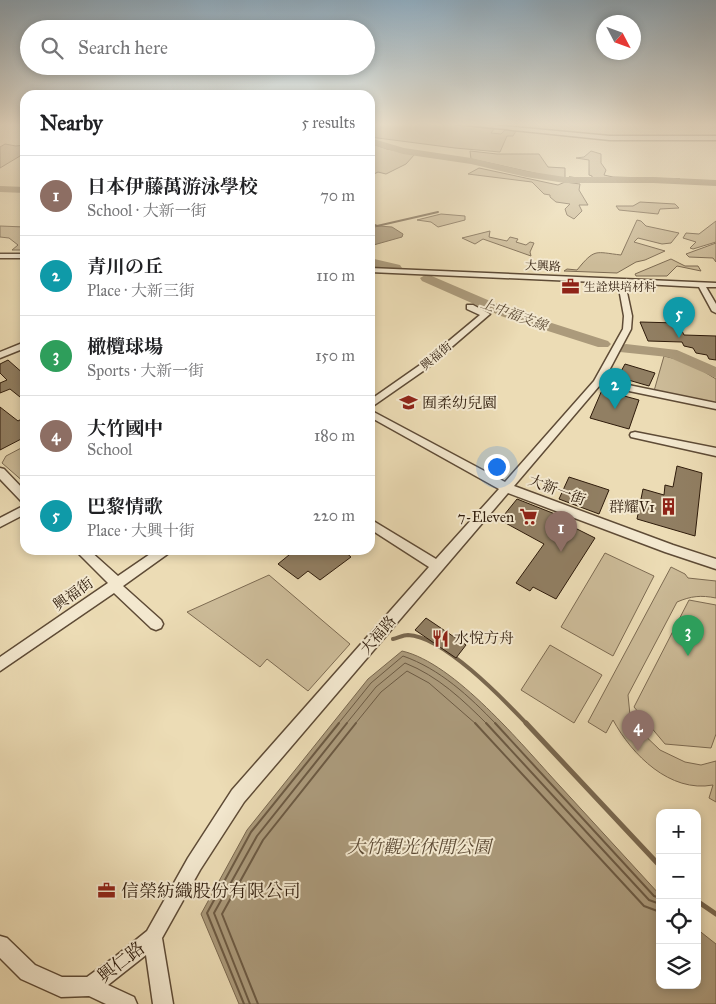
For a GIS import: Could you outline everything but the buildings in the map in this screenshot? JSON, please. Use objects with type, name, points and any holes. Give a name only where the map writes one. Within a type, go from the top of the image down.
[{"type":"street","points":[[0,256],[20,256]]},
{"type":"street","name":"大興路","points":[[375,270],[716,285]]},
{"type":"street","name":"大福路","points":[[153,937],[194,864],[238,796],[598,382],[627,329],[628,316],[621,280]]},
{"type":"street","points":[[701,284],[716,311]]},
{"type":"street","name":"興福街","points":[[375,401],[424,367],[486,314],[470,307]]},
{"type":"street","points":[[0,355],[20,347]]},
{"type":"street","points":[[598,382],[716,406]]},
{"type":"street","name":"大新一街","points":[[375,416],[506,487],[669,549],[716,564]]},
{"type":"street","points":[[635,435],[716,452]]},
{"type":"street","points":[[0,472],[20,493]]},
{"type":"street","points":[[0,524],[20,512]]},
{"type":"street","points":[[375,526],[437,566]]},
{"type":"street","points":[[86,555],[156,624]]},
{"type":"street","name":"興福街","points":[[0,665],[158,555]]},
{"type":"street","points":[[153,937],[163,1004]]},
{"type":"street","name":"興仁路","points":[[90,986],[153,937]]},
{"type":"street","name":"興仁路","points":[[0,944],[28,972],[61,987],[90,986],[127,1004]]},
{"type":"shaded area","points":[[375,171],[392,171],[386,174],[378,172],[375,174]]},
{"type":"shaded area","points":[[474,171],[492,171],[558,185],[565,182],[580,184],[579,190],[588,205],[579,205],[582,211],[574,219],[567,215],[565,209],[570,204],[556,202],[550,195],[544,194],[532,182],[468,174]]},
{"type":"shaded area","points":[[524,171],[565,171],[565,178]]},
{"type":"shaded area","points":[[589,171],[606,171],[604,175],[613,177],[680,179],[594,180],[569,177],[592,179],[592,176],[589,175]]},
{"type":"shaded area","points":[[640,202],[675,204],[679,208],[660,209],[658,214],[619,210],[616,206],[633,206]]},
{"type":"shaded area","points":[[441,214],[465,216],[465,220],[438,227],[431,222],[417,220]]},
{"type":"shaded area","points":[[637,220],[646,226],[679,233],[671,243],[662,244],[638,238],[634,242],[665,251],[636,262],[617,273],[564,271],[567,269],[577,270],[588,258],[596,253],[621,255]]},
{"type":"shaded area","points":[[716,221],[716,242],[693,249],[690,248],[696,242],[683,238],[686,233],[699,234]]},
{"type":"shaded area","points":[[0,226],[20,227],[20,250],[12,250],[18,245],[9,238],[0,237]]},
{"type":"shaded area","points":[[490,231],[489,237],[507,241],[510,237],[518,239],[516,242],[526,245],[530,242],[534,243],[530,252],[531,256],[483,239],[475,244],[462,238]]},
{"type":"shaded area","points":[[716,243],[716,262],[713,258],[689,257],[686,254]]},
{"type":"shaded area","points":[[671,259],[685,266],[698,266],[701,271],[677,266],[667,276],[636,276],[635,274]]},
{"type":"shaded area","points":[[664,356],[688,362],[716,379],[716,403],[654,391]]},
{"type":"shaded area","points":[[20,449],[20,479],[2,463],[6,456]]},
{"type":"shaded area","points":[[605,553],[654,576],[613,656],[561,627]]},
{"type":"shaded area","points":[[671,567],[685,574],[688,578],[716,581],[716,598],[696,597],[677,602],[628,695],[630,715],[638,729],[660,750],[685,762],[701,765],[716,761],[716,802],[709,798],[713,785],[697,786],[682,783],[654,769],[631,746],[613,720],[606,733],[588,722]]},
{"type":"shaded area","points":[[269,575],[350,644],[308,691],[267,659],[260,667],[187,612]]},
{"type":"shaded area","points":[[689,600],[716,605],[716,734],[711,748],[665,744],[634,707]]},
{"type":"shaded area","points":[[550,645],[602,675],[574,723],[521,690]]},
{"type":"water","points":[[375,227],[392,227],[403,234],[402,237],[375,245]]},
{"type":"water","name":"大竹觀光休閒公園","points":[[402,651],[444,671],[465,688],[507,728],[656,891],[656,989],[701,989],[701,932],[716,944],[716,1004],[239,1004],[201,914],[247,830],[368,679]]},
{"type":"waterway","points":[[513,171],[565,180],[653,180],[716,183]]},
{"type":"waterway","name":"上中福支線","points":[[0,189],[20,190]]},
{"type":"waterway","points":[[375,225],[438,212]]},
{"type":"waterway","name":"上中福支線","points":[[375,263],[395,268]]},
{"type":"waterway","name":"上中福支線","points":[[427,278],[506,313],[603,344]]},
{"type":"waterway","points":[[626,349],[671,353],[716,373]]},
{"type":"waterway","points":[[393,639],[408,635],[422,638],[438,646],[472,671],[527,724]]},
{"type":"waterway","points":[[526,723],[656,862]]},
{"type":"waterway","points":[[701,904],[716,914]]},
{"type":"place","name":"生詮烘培材料","points":[[570,287]]},
{"type":"place","name":"巴黎情歌","points":[[679,338]]},
{"type":"place","name":"囿柔幼兒園","points":[[408,403]]},
{"type":"place","name":"青川の丘","points":[[615,409]]},
{"type":"place","name":"群耀V1","points":[[669,507]]},
{"type":"place","name":"7-Eleven","points":[[528,517]]},
{"type":"place","name":"日本伊藤萬游泳學校","points":[[561,552]]},
{"type":"place","name":"水悅方舟","points":[[440,638]]},
{"type":"place","name":"橄欖球場","points":[[688,656]]},
{"type":"place","name":"大竹國中","points":[[638,751]]},
{"type":"place","name":"信榮紡織股份有限公司","points":[[107,891]]}]
